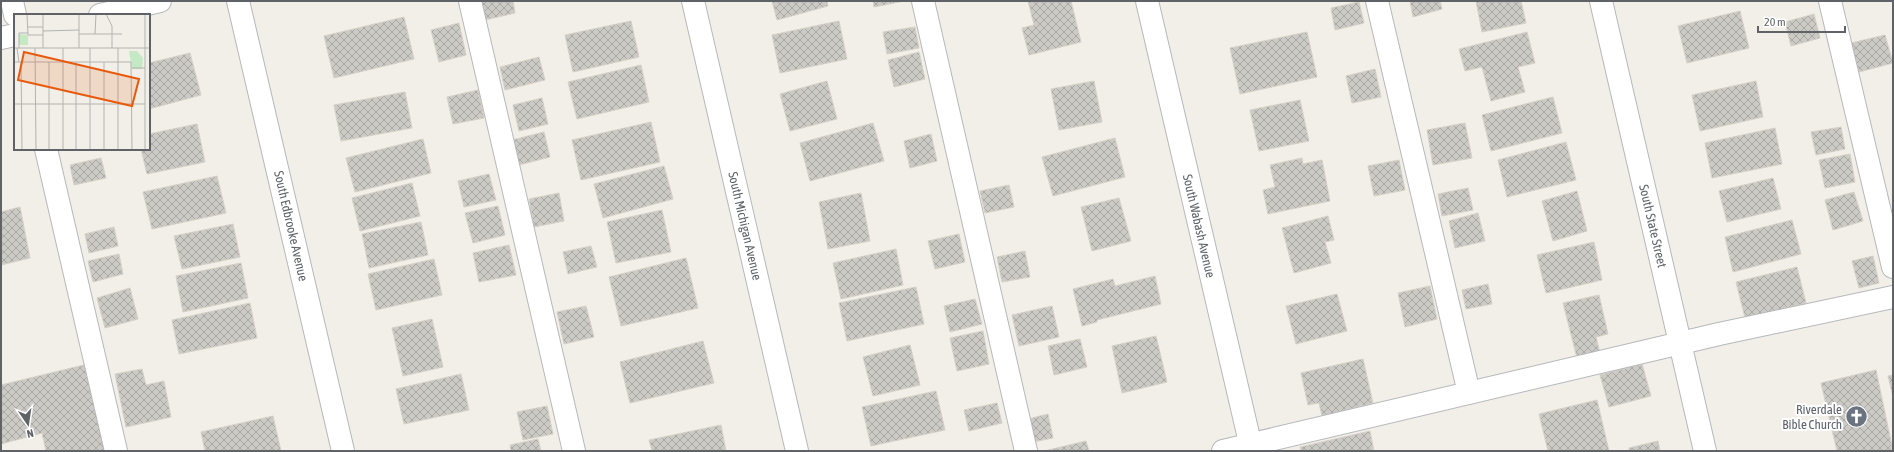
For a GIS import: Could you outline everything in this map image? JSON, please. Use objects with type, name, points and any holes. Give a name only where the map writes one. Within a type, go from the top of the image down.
[{"type":"street","points":[[12,1],[15,14]]},
{"type":"street","points":[[104,14],[160,1]]},
{"type":"street","name":"South Edbrooke Avenue","points":[[238,1],[343,451]]},
{"type":"street","points":[[470,1],[574,451]]},
{"type":"street","name":"South Michigan Avenue","points":[[693,1],[797,451]]},
{"type":"street","points":[[923,1],[1026,451]]},
{"type":"street","name":"South Wabash Avenue","points":[[1147,1],[1251,448]]},
{"type":"street","points":[[1377,1],[1469,393]]},
{"type":"street","name":"South State Street","points":[[1601,1],[1705,451]]},
{"type":"street","points":[[1830,1],[1893,267]]},
{"type":"street","points":[[1,38],[14,35]]},
{"type":"street","points":[[46,150],[116,451]]},
{"type":"street","points":[[1224,451],[1251,448],[1469,393],[1680,343],[1893,297]]},
{"type":"building","points":[[481,1],[513,1],[515,13],[485,20]]},
{"type":"building","points":[[772,1],[827,1],[828,6],[777,20]]},
{"type":"building","points":[[873,1],[904,1],[874,7]]},
{"type":"building","points":[[1028,1],[1071,1],[1081,42],[1029,55],[1022,28],[1034,25]]},
{"type":"building","points":[[1410,1],[1440,1],[1442,9],[1413,17]]},
{"type":"building","points":[[1476,1],[1521,1],[1526,23],[1482,32]]},
{"type":"building","points":[[1359,2],[1364,23],[1335,30],[1331,8]]},
{"type":"building","points":[[1740,11],[1749,48],[1687,63],[1678,26]]},
{"type":"building","points":[[1814,14],[1820,38],[1791,46],[1785,22]]},
{"type":"building","points":[[404,17],[414,59],[334,78],[324,36]]},
{"type":"building","points":[[631,21],[639,57],[573,72],[565,35]]},
{"type":"building","points":[[839,21],[847,59],[780,73],[772,35]]},
{"type":"building","points":[[459,23],[466,55],[439,62],[431,30]]},
{"type":"building","points":[[915,27],[919,48],[887,54],[883,32]]},
{"type":"building","points":[[1307,32],[1317,77],[1240,94],[1230,48]]},
{"type":"building","points":[[1527,32],[1535,63],[1518,67],[1525,92],[1491,101],[1482,67],[1465,71],[1459,49]]},
{"type":"building","points":[[1885,35],[1893,63],[1859,72],[1851,43]]},
{"type":"building","points":[[919,52],[925,79],[894,87],[888,60]]},
{"type":"building","points":[[190,53],[201,95],[150,109],[150,63]]},
{"type":"building","points":[[539,57],[545,80],[505,90],[500,67]]},
{"type":"building","points":[[641,65],[649,102],[577,119],[568,82]]},
{"type":"building","points":[[1375,69],[1381,97],[1352,103],[1346,76]]},
{"type":"building","points":[[827,81],[837,119],[790,131],[780,94]]},
{"type":"building","points":[[1094,81],[1102,122],[1059,130],[1051,89]]},
{"type":"building","points":[[1756,81],[1763,117],[1700,131],[1692,95]]},
{"type":"building","points":[[478,90],[484,118],[453,124],[447,97]]},
{"type":"building","points":[[405,92],[412,128],[341,141],[334,105]]},
{"type":"building","points":[[1553,97],[1562,133],[1491,151],[1482,115]]},
{"type":"building","points":[[542,98],[548,124],[519,131],[513,105]]},
{"type":"building","points":[[1300,100],[1309,141],[1259,151],[1250,110]]},
{"type":"building","points":[[651,122],[660,162],[581,180],[572,140]]},
{"type":"building","points":[[873,123],[884,161],[810,181],[800,143]]},
{"type":"building","points":[[1465,123],[1472,158],[1433,165],[1427,130]]},
{"type":"building","points":[[197,124],[205,162],[147,174],[141,150],[150,150],[150,134]]},
{"type":"building","points":[[1841,127],[1845,149],[1816,155],[1811,132]]},
{"type":"building","points":[[1775,128],[1782,164],[1712,178],[1705,143]]},
{"type":"building","points":[[544,132],[550,157],[519,165],[512,140]]},
{"type":"building","points":[[931,134],[937,161],[910,168],[904,141]]},
{"type":"building","points":[[1115,138],[1125,177],[1053,196],[1042,157]]},
{"type":"building","points":[[423,139],[431,173],[355,192],[346,158]]},
{"type":"building","points":[[1566,142],[1576,180],[1507,197],[1498,160]]},
{"type":"building","points":[[1850,154],[1855,182],[1825,188],[1819,160]]},
{"type":"building","points":[[101,158],[106,178],[74,185],[70,165]]},
{"type":"building","points":[[1302,158],[1303,164],[1322,160],[1330,201],[1268,214],[1263,190],[1275,187],[1270,165]]},
{"type":"building","points":[[1399,160],[1405,190],[1374,196],[1368,166]]},
{"type":"building","points":[[664,166],[673,199],[603,218],[594,184]]},
{"type":"building","points":[[489,174],[496,200],[464,207],[458,181]]},
{"type":"building","points":[[217,176],[226,213],[152,229],[143,192]]},
{"type":"building","points":[[1773,178],[1781,209],[1727,222],[1719,191]]},
{"type":"building","points":[[412,183],[420,216],[360,231],[352,198]]},
{"type":"building","points":[[1009,185],[1014,207],[985,213],[980,191]]},
{"type":"building","points":[[1468,188],[1473,210],[1442,216],[1438,194]]},
{"type":"building","points":[[1577,191],[1587,231],[1553,241],[1542,201]]},
{"type":"building","points":[[1854,192],[1863,221],[1833,230],[1825,200]]},
{"type":"building","points":[[559,193],[564,221],[534,227],[529,199]]},
{"type":"building","points":[[861,193],[870,241],[828,249],[819,202]]},
{"type":"building","points":[[1119,198],[1131,241],[1092,251],[1081,207]]},
{"type":"building","points":[[498,206],[505,235],[473,243],[465,213]]},
{"type":"building","points":[[20,207],[30,258],[1,265],[1,212]]},
{"type":"building","points":[[662,210],[671,252],[616,263],[607,222]]},
{"type":"building","points":[[1478,213],[1485,241],[1455,248],[1449,221]]},
{"type":"building","points":[[1328,216],[1334,240],[1325,242],[1331,263],[1294,273],[1282,228]]},
{"type":"building","points":[[1792,220],[1801,254],[1733,272],[1725,237]]},
{"type":"building","points":[[421,222],[428,255],[369,268],[362,234]]},
{"type":"building","points":[[233,224],[240,257],[182,269],[174,236]]},
{"type":"building","points":[[114,227],[118,246],[89,253],[85,234]]},
{"type":"building","points":[[959,234],[965,262],[935,269],[928,241]]},
{"type":"building","points":[[1594,242],[1602,280],[1546,293],[1537,255]]},
{"type":"building","points":[[509,245],[516,275],[479,282],[473,253]]},
{"type":"building","points":[[591,246],[597,267],[568,274],[563,252]]},
{"type":"building","points":[[896,249],[903,285],[841,299],[833,263]]},
{"type":"building","points":[[1025,251],[1030,277],[1002,282],[997,257]]},
{"type":"building","points":[[119,254],[123,274],[93,282],[88,261]]},
{"type":"building","points":[[1873,256],[1879,283],[1859,288],[1852,261]]},
{"type":"building","points":[[686,258],[698,308],[621,326],[609,277]]},
{"type":"building","points":[[434,259],[442,295],[376,310],[368,274]]},
{"type":"building","points":[[241,263],[248,298],[183,312],[176,276]]},
{"type":"building","points":[[1797,267],[1806,303],[1745,318],[1736,282]]},
{"type":"building","points":[[1155,276],[1161,304],[1097,320],[1097,322],[1082,326],[1073,289],[1113,279],[1115,286]]},
{"type":"building","points":[[1488,284],[1492,304],[1466,309],[1462,290]]},
{"type":"building","points":[[1430,286],[1437,319],[1405,327],[1398,293]]},
{"type":"building","points":[[916,287],[924,324],[847,341],[839,303]]},
{"type":"building","points":[[130,288],[138,319],[105,328],[97,298]]},
{"type":"building","points":[[1337,294],[1347,331],[1296,344],[1286,306]]},
{"type":"building","points":[[1599,295],[1608,334],[1596,337],[1600,353],[1577,358],[1563,303]]},
{"type":"building","points":[[975,299],[982,324],[950,332],[944,306]]},
{"type":"building","points":[[250,303],[257,338],[179,354],[172,320]]},
{"type":"building","points":[[586,306],[594,337],[564,344],[557,312]]},
{"type":"building","points":[[1052,306],[1059,337],[1019,346],[1012,315]]},
{"type":"building","points":[[432,319],[443,367],[403,376],[392,328]]},
{"type":"building","points":[[983,331],[989,364],[957,371],[950,338]]},
{"type":"building","points":[[1156,336],[1167,382],[1122,393],[1112,346]]},
{"type":"building","points":[[1080,339],[1087,367],[1054,375],[1048,346]]},
{"type":"building","points":[[703,341],[714,383],[630,403],[620,362]]},
{"type":"building","points":[[910,345],[920,385],[873,396],[863,357]]},
{"type":"building","points":[[1363,359],[1373,403],[1322,416],[1319,403],[1308,405],[1301,373]]},
{"type":"building","points":[[92,363],[113,451],[46,451],[42,433],[1,444],[1,385]]},
{"type":"building","points":[[1642,364],[1651,396],[1609,407],[1600,375]]},
{"type":"building","points":[[142,369],[146,385],[164,381],[171,417],[126,427],[115,374]]},
{"type":"building","name":"Riverdale Bible Church","points":[[1876,370],[1893,451],[1837,451],[1821,383]]},
{"type":"building","points":[[461,374],[469,410],[404,424],[396,389]]},
{"type":"building","points":[[1893,375],[1893,397],[1888,376]]},
{"type":"building","points":[[936,391],[945,430],[871,446],[862,407]]},
{"type":"building","points":[[1597,400],[1609,451],[1548,451],[1539,414]]},
{"type":"building","points":[[997,403],[1002,423],[969,431],[964,410]]},
{"type":"building","points":[[547,406],[553,434],[523,440],[517,412]]},
{"type":"building","points":[[1048,414],[1053,438],[1033,442],[1028,419]]},
{"type":"building","points":[[273,416],[281,451],[205,451],[201,432]]},
{"type":"building","points":[[721,425],[726,451],[652,451],[649,440]]},
{"type":"building","points":[[1370,431],[1374,451],[1301,451],[1300,447]]},
{"type":"building","points":[[538,439],[541,451],[511,451],[510,445]]},
{"type":"building","points":[[1086,441],[1089,451],[1044,451]]},
{"type":"building","points":[[1658,441],[1660,451],[1629,451],[1629,448]]},
{"type":"place","name":"Riverdale Bible Church","points":[[1857,416]]}]
